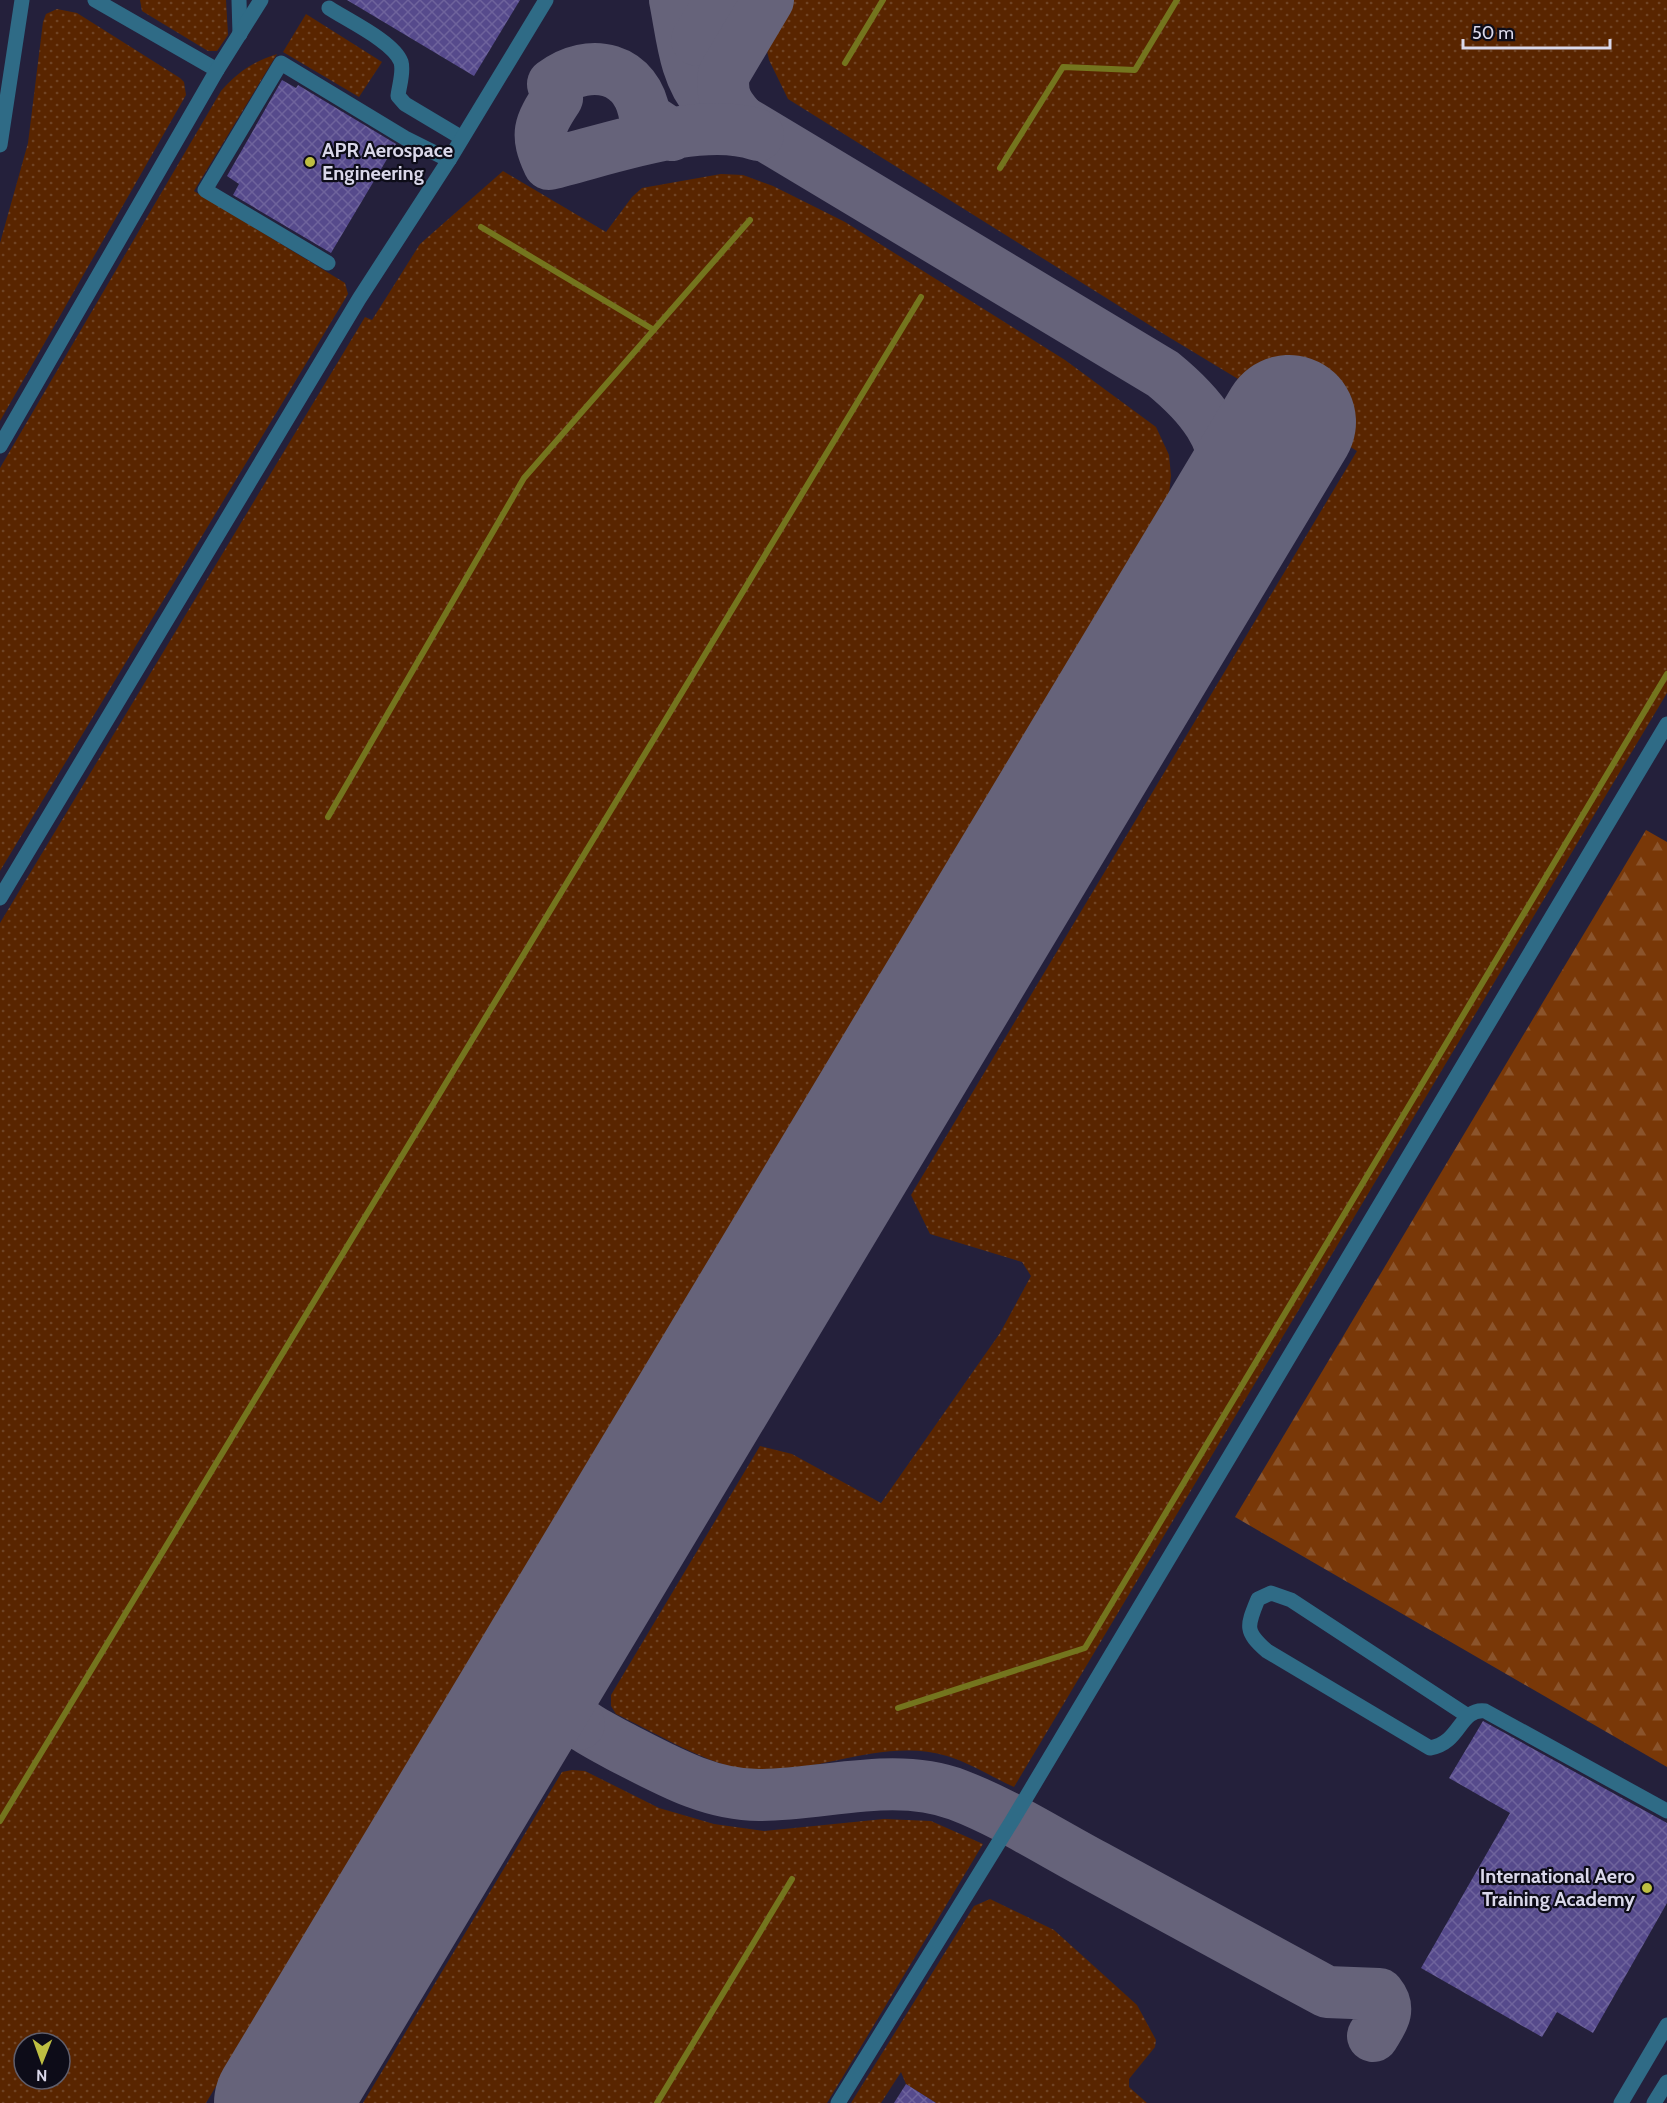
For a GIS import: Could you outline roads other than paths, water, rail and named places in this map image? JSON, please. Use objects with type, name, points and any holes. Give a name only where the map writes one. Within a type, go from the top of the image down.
[{"type":"street","points":[[0,145],[21,7],[32,0]]},
{"type":"street","points":[[95,0],[112,4],[217,70]]},
{"type":"street","points":[[239,0],[240,34]]},
{"type":"street","points":[[0,446],[217,70],[261,0]]},
{"type":"street","points":[[0,898],[368,285],[449,160],[546,0]]},
{"type":"street","points":[[329,8],[389,46],[398,56],[402,65],[398,96],[405,105],[462,138]]},
{"type":"street","points":[[328,263],[205,190],[281,63],[405,138],[449,160]]},
{"type":"street","points":[[838,2103],[1012,1821],[1667,724]]},
{"type":"street","points":[[1468,1716],[1291,1600],[1271,1593],[1258,1599],[1248,1624],[1252,1638],[1430,1748],[1443,1746],[1454,1737],[1468,1716],[1476,1710],[1496,1715],[1667,1811]]},
{"type":"street","points":[[1621,2103],[1667,2025]]},
{"type":"street","points":[[1654,2103],[1667,2082]]},
{"type":"waterway","points":[[845,63],[883,0]]},
{"type":"waterway","points":[[1000,168],[1063,67],[1135,70],[1177,0]]},
{"type":"waterway","points":[[328,817],[524,478],[750,220]]},
{"type":"waterway","points":[[481,227],[654,330]]},
{"type":"waterway","points":[[0,1821],[921,297]]},
{"type":"waterway","points":[[898,1708],[1085,1648],[1667,674]]},
{"type":"waterway","points":[[657,2103],[792,1879]]},
{"type":"place","name":"APR Aerospace Engineering","points":[[310,162]]},
{"type":"place","name":"International Aero Training Academy","points":[[1647,1888]]}]
